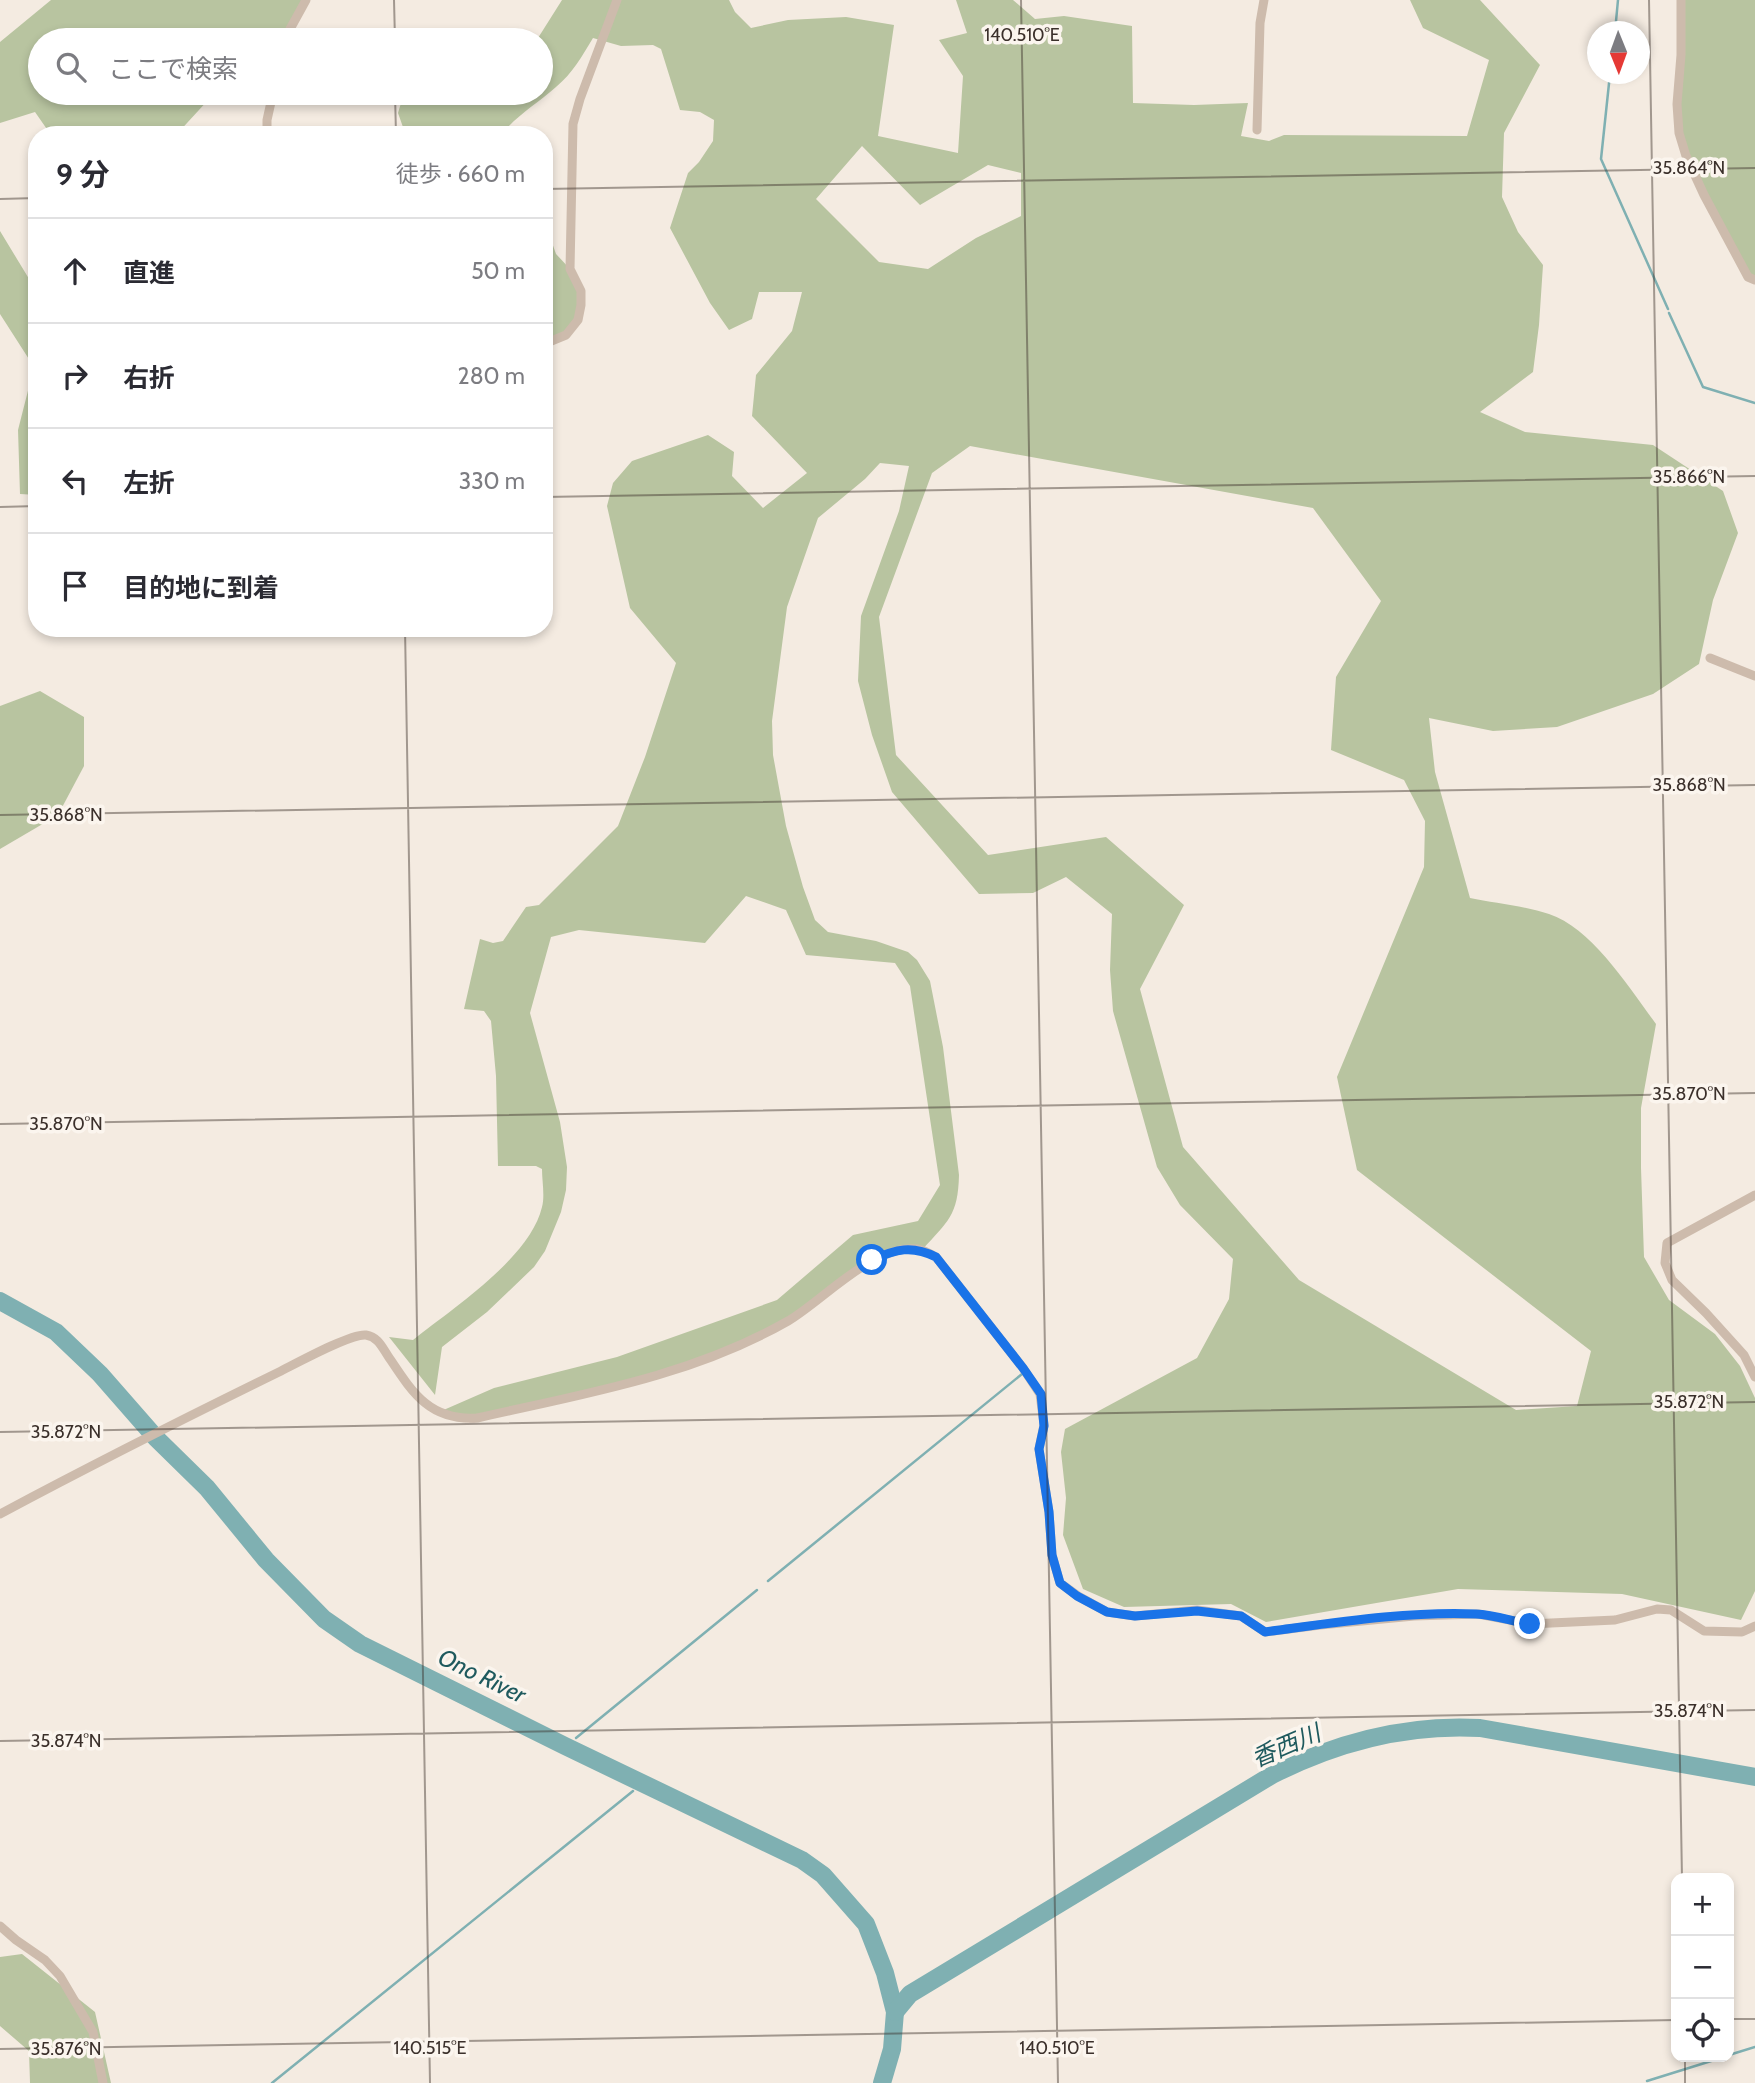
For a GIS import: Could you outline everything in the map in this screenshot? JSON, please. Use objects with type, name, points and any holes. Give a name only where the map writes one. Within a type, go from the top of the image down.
[{"type":"street","points":[[291,28],[306,0]]},
{"type":"street","points":[[553,340],[566,335],[578,320],[581,291],[570,269],[573,124],[617,0]]},
{"type":"street","points":[[1257,130],[1264,0]]},
{"type":"street","points":[[1681,0],[1681,55],[1677,104],[1679,132],[1686,156],[1704,195],[1748,277],[1755,280]]},
{"type":"street","points":[[267,126],[270,105]]},
{"type":"street","points":[[1710,658],[1755,676]]},
{"type":"street","points":[[1755,1195],[1667,1243],[1665,1263],[1672,1280],[1744,1355],[1755,1377]]},
{"type":"street","points":[[0,1514],[151,1435],[362,1334],[378,1340],[426,1406],[455,1419],[477,1418],[612,1389],[666,1373],[745,1344],[790,1320],[872,1260],[891,1252],[922,1250],[936,1257],[1041,1394],[1044,1426],[1039,1449],[1049,1512],[1052,1555],[1060,1583],[1077,1596],[1107,1612],[1135,1616],[1197,1611],[1241,1616],[1265,1632],[1414,1616],[1478,1614],[1530,1624],[1615,1620],[1657,1609],[1671,1610],[1704,1631],[1742,1632],[1755,1626]]},
{"type":"street","points":[[0,1926],[45,1960],[60,1976],[93,2032],[103,2083]]},
{"type":"green space","points":[[51,0],[306,0],[290,28],[28,28],[28,105],[204,105],[184,126],[45,126],[35,112],[0,123],[0,42]]},
{"type":"green space","points":[[562,0],[729,0],[735,12],[751,28],[788,20],[846,17],[894,25],[878,136],[958,153],[963,76],[939,40],[967,33],[956,0],[1013,0],[1035,19],[1064,16],[1132,26],[1133,103],[1248,103],[1241,136],[1269,141],[1284,135],[1467,136],[1489,60],[1423,28],[1410,0],[1480,0],[1540,65],[1504,133],[1502,197],[1518,232],[1543,265],[1533,372],[1480,412],[1525,432],[1653,445],[1723,491],[1738,533],[1713,600],[1699,664],[1653,694],[1557,727],[1493,731],[1429,718],[1435,772],[1470,898],[1530,909],[1565,921],[1609,961],[1656,1024],[1641,1108],[1644,1257],[1669,1300],[1715,1334],[1740,1366],[1755,1398],[1755,1591],[1741,1620],[1622,1594],[1458,1589],[1266,1622],[1231,1604],[1124,1607],[1083,1589],[1063,1535],[1066,1498],[1061,1452],[1065,1429],[1197,1358],[1229,1299],[1233,1259],[1180,1205],[1157,1167],[1113,1011],[1110,970],[1112,914],[1066,877],[1033,893],[979,894],[892,792],[872,735],[858,681],[861,616],[899,511],[909,466],[880,463],[818,518],[787,607],[772,721],[773,755],[786,826],[815,920],[828,932],[876,941],[908,952],[917,960],[930,981],[943,1047],[959,1175],[954,1209],[939,1232],[922,1250],[891,1252],[790,1320],[688,1366],[477,1418],[439,1412],[494,1388],[617,1357],[777,1300],[853,1235],[918,1221],[940,1185],[910,986],[895,963],[806,955],[786,910],[746,896],[705,943],[579,930],[551,937],[530,1013],[560,1122],[567,1167],[561,1212],[545,1251],[534,1267],[487,1312],[442,1347],[435,1395],[389,1337],[413,1340],[488,1281],[522,1245],[535,1226],[542,1207],[542,1169],[536,1166],[498,1166],[496,1076],[491,1021],[484,1011],[464,1009],[480,939],[493,943],[503,941],[526,907],[539,905],[618,826],[645,757],[676,663],[630,608],[607,506],[613,483],[632,461],[708,435],[734,452],[732,476],[763,508],[807,473],[752,416],[756,375],[792,331],[802,292],[759,292],[752,319],[729,330],[710,303],[670,228],[688,173],[713,141],[714,120],[700,112],[680,110],[661,49],[653,45],[621,46],[593,38],[567,76],[553,89],[553,28],[544,28]],"holes":[[[862,146],[920,205],[988,165],[1021,173],[1021,216],[976,238],[928,269],[879,262],[816,199]],[[970,446],[1313,508],[1381,601],[1336,677],[1331,750],[1404,780],[1425,821],[1424,867],[1337,1077],[1357,1170],[1591,1351],[1577,1406],[1516,1410],[1299,1280],[1183,1147],[1140,989],[1184,905],[1106,837],[988,855],[896,755],[879,617],[932,473]]]},
{"type":"green space","points":[[1681,0],[1755,0],[1755,280],[1748,277],[1704,195],[1679,133]]},
{"type":"green space","points":[[400,105],[534,105],[509,126],[403,126],[398,113]]},
{"type":"green space","points":[[0,231],[28,277],[28,358],[0,314]]},
{"type":"green space","points":[[553,246],[556,254],[571,270],[581,305],[566,335],[553,340]]},
{"type":"green space","points":[[28,391],[28,494],[20,494],[18,430]]},
{"type":"green space","points":[[40,691],[84,717],[84,766],[58,815],[0,849],[0,706]]},
{"type":"green space","points":[[22,1954],[95,2012],[111,2083],[30,2083],[29,2051],[0,2026],[0,1957]]},
{"type":"waterway","points":[[1616,21],[1618,0]]},
{"type":"waterway","points":[[1609,84],[1601,159],[1668,309]]},
{"type":"waterway","points":[[1669,313],[1703,387],[1755,403]]},
{"type":"waterway","name":"Ono River","points":[[0,1301],[56,1332],[100,1374],[156,1438],[207,1488],[266,1560],[324,1619],[360,1644],[802,1860],[823,1875],[866,1924],[885,1973],[895,2012],[892,2049],[882,2083]]},
{"type":"waterway","points":[[768,1581],[1022,1374]]},
{"type":"waterway","points":[[576,1738],[757,1590]]},
{"type":"waterway","name":"香西川","points":[[895,2012],[910,1994],[1272,1775],[1347,1745],[1400,1732],[1480,1728],[1755,1777]]},
{"type":"waterway","name":"Ono River","points":[[639,1786],[643,1783]]},
{"type":"waterway","points":[[272,2083],[633,1791]]},
{"type":"waterway","points":[[1734,2053],[1755,2047]]},
{"type":"waterway","points":[[1647,2081],[1708,2062]]},
{"type":"route","points":[[872,1260],[891,1252],[908,1250],[922,1250],[936,1257],[1041,1394],[1044,1426],[1039,1449],[1049,1512],[1052,1555],[1060,1583],[1077,1596],[1107,1612],[1135,1616],[1197,1611],[1241,1616],[1265,1632],[1414,1616],[1478,1614],[1530,1624]]}]
